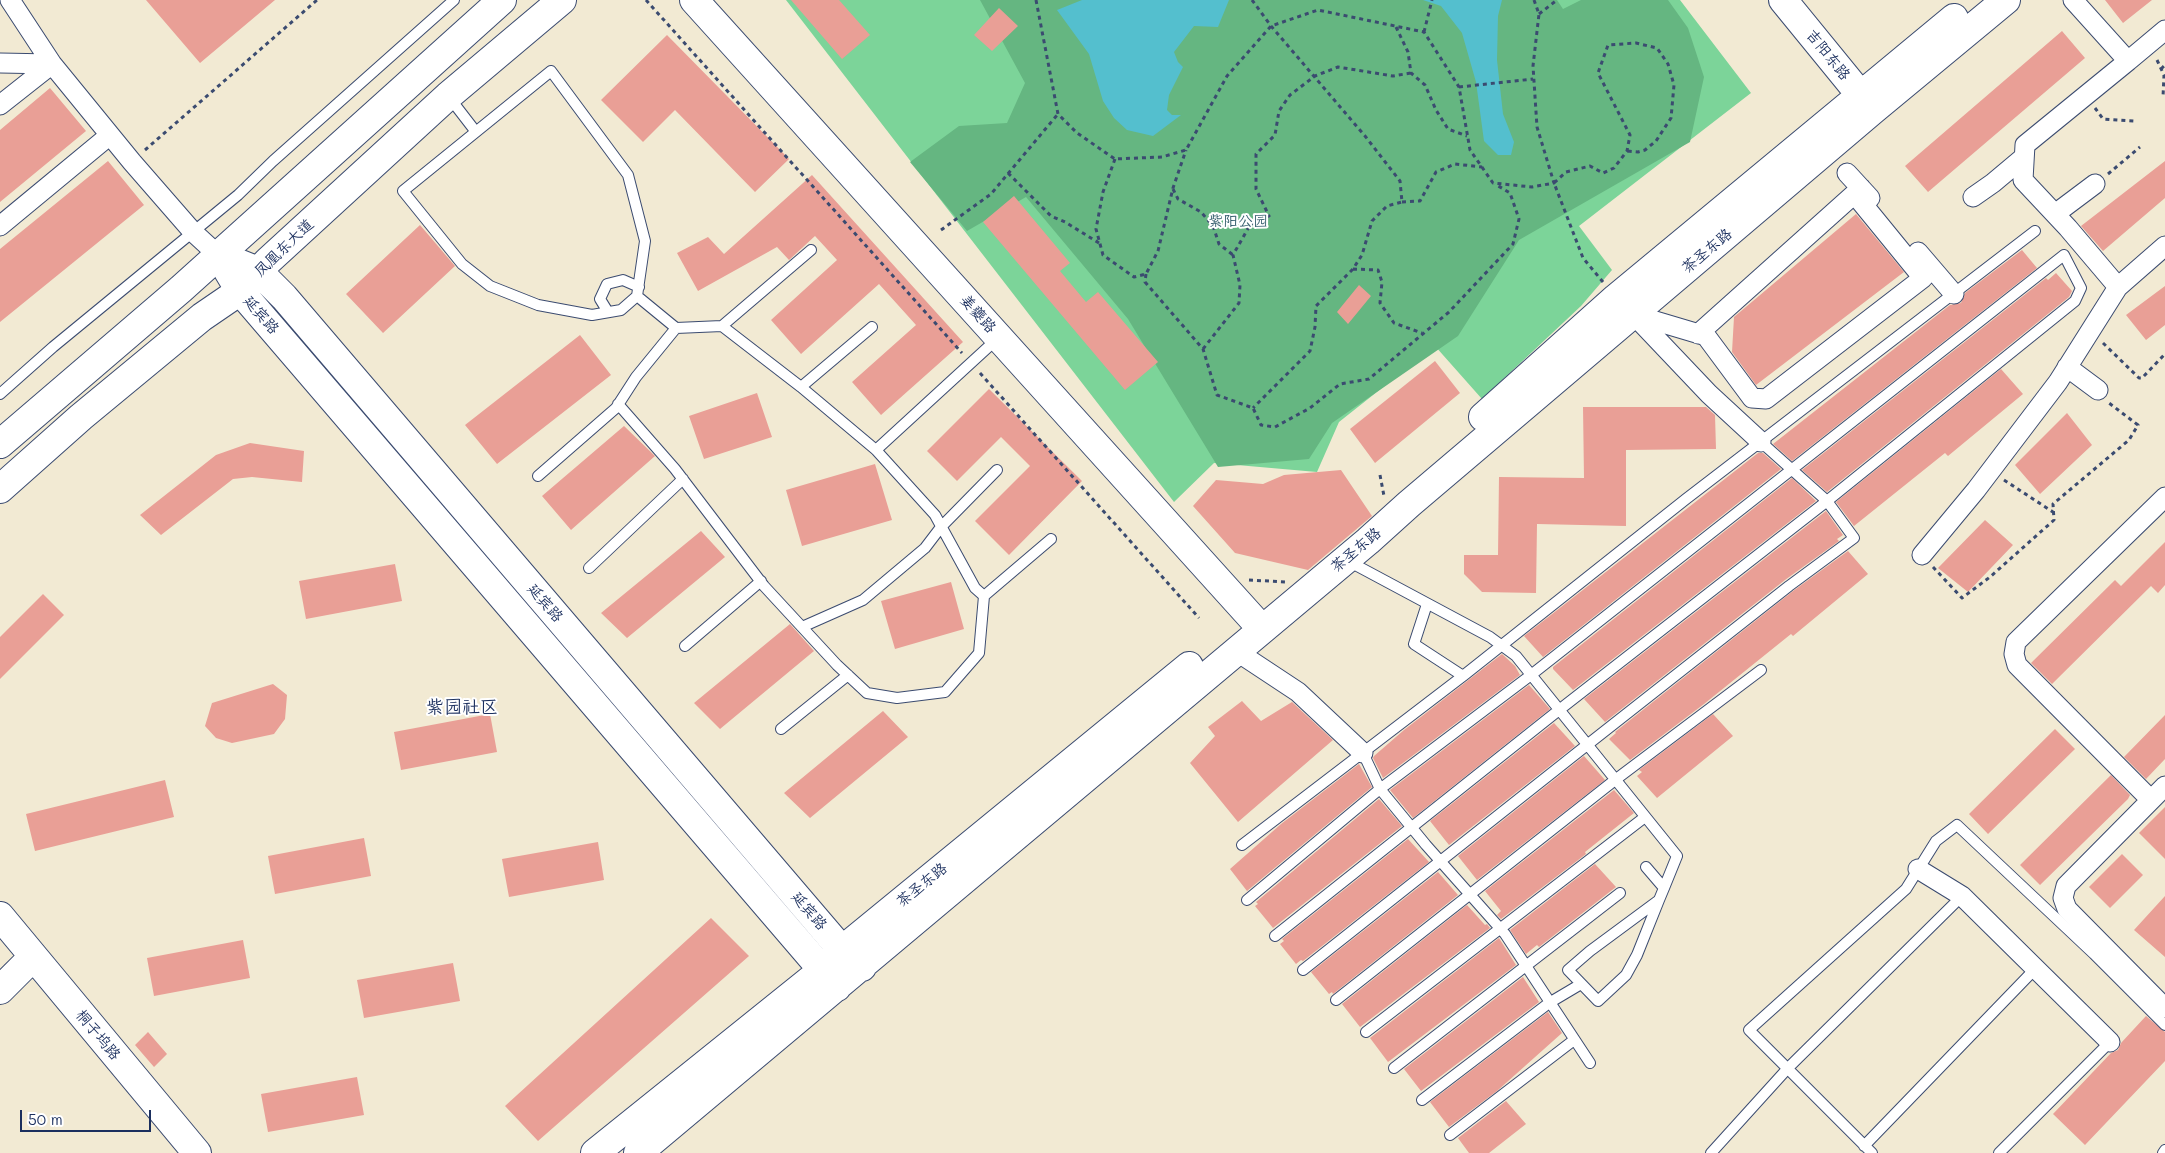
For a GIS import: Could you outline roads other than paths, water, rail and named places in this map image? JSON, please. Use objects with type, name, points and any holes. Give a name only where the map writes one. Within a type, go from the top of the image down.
[{"type":"main road","points":[[0,444],[181,289],[502,0]]},
{"type":"main road","name":"凤凰东大道","points":[[0,489],[81,417],[202,317],[249,281],[448,96],[562,0]]},
{"type":"main road","name":"姜夔路","points":[[694,0],[1255,622]]},
{"type":"main road","name":"吉阳东路","points":[[1784,0],[1866,102]]},
{"type":"main road","name":"茶圣东路","points":[[638,1153],[852,958],[1255,622],[1301,596],[1345,560],[1409,504],[1624,306],[1866,102],[1977,0]]},
{"type":"main road","name":"茶圣东路","points":[[1866,102],[2006,0]]},
{"type":"main road","name":"延宾路","points":[[218,255],[249,281],[830,978]]},
{"type":"main road","name":"延宾路","points":[[249,281],[284,297],[852,958]]},
{"type":"main road","name":"茶圣东路","points":[[852,958],[1236,651],[1255,622]]},
{"type":"main road","name":"桐子坞路","points":[[0,916],[197,1153]]},
{"type":"main road","points":[[0,990],[33,956]]},
{"type":"main road","name":"茶圣东路","points":[[595,1153],[830,978]]},
{"type":"street","name":"延宾路","points":[[10,0],[52,64],[132,162],[193,232],[218,255]]},
{"type":"street","points":[[2073,0],[2128,62]]},
{"type":"street","points":[[2118,287],[2023,180],[2025,144],[2087,96],[2165,30]]},
{"type":"street","points":[[0,63],[52,64]]},
{"type":"street","points":[[0,105],[52,64]]},
{"type":"street","points":[[0,226],[110,135]]},
{"type":"street","points":[[1973,196],[1993,183],[2024,157]]},
{"type":"street","points":[[1847,173],[1894,223],[1954,294]]},
{"type":"street","points":[[2055,214],[2095,184]]},
{"type":"street","points":[[1624,306],[1706,336],[1752,398],[1766,399],[1923,278],[1861,202],[1861,188]]},
{"type":"street","points":[[1698,334],[1861,188]]},
{"type":"street","points":[[1922,555],[1991,470],[2067,367],[2118,287],[2165,246]]},
{"type":"street","points":[[1624,306],[1709,394],[1761,442]]},
{"type":"street","points":[[2067,367],[2102,395]]},
{"type":"street","points":[[2151,800],[2017,665],[2014,654],[2016,642],[2165,497]]},
{"type":"street","points":[[1236,651],[1298,692],[1363,753]]},
{"type":"street","points":[[2164,1004],[2067,910],[2063,898],[2066,886],[2165,786]]},
{"type":"street","points":[[1918,868],[1962,896],[2110,1042]]},
{"type":"lane","points":[[0,394],[238,195],[273,161],[454,0]]},
{"type":"lane","points":[[550,71],[628,175],[645,241],[638,291],[621,310],[592,315],[538,305],[490,286],[462,264],[402,191],[550,71]]},
{"type":"lane","points":[[448,96],[476,132]]},
{"type":"lane","points":[[1242,844],[1502,646],[1761,442],[2035,231]]},
{"type":"lane","points":[[608,312],[600,299],[607,284],[623,280],[638,291],[676,328],[722,326],[811,250]]},
{"type":"lane","points":[[1247,900],[1380,789],[1531,675],[2064,255],[2081,288],[2075,301],[1827,501],[1559,710],[1275,936]]},
{"type":"lane","points":[[722,326],[876,450],[935,515],[975,588],[984,596]]},
{"type":"lane","points":[[538,476],[618,404],[676,328]]},
{"type":"lane","points":[[800,387],[872,328]]},
{"type":"lane","points":[[876,450],[998,337]]},
{"type":"lane","points":[[618,404],[682,480],[760,581],[867,693],[897,698],[945,692],[979,653],[984,596],[1051,538]]},
{"type":"lane","points":[[1304,970],[1789,586],[1854,538],[1827,501],[1761,442]]},
{"type":"lane","points":[[802,627],[862,600],[925,548],[941,527],[997,470]]},
{"type":"lane","points":[[589,568],[682,480]]},
{"type":"lane","points":[[1345,560],[1490,637],[1516,656],[1677,856],[1637,955],[1626,975],[1598,1001],[1568,970],[1590,951],[1659,900]]},
{"type":"lane","points":[[685,646],[760,581]]},
{"type":"lane","points":[[1427,604],[1414,644],[1463,676]]},
{"type":"lane","points":[[1336,1000],[1615,780],[1761,670]]},
{"type":"lane","points":[[781,728],[848,675]]},
{"type":"lane","points":[[1363,753],[1380,789],[1499,928],[1590,1064]]},
{"type":"lane","points":[[1366,1032],[1645,817]]},
{"type":"lane","points":[[2036,968],[1868,1149],[1749,1030],[1906,889],[1936,841],[1957,825],[2094,954],[2165,1025]]},
{"type":"lane","points":[[1646,867],[1664,888]]},
{"type":"lane","points":[[1394,1068],[1620,893]]},
{"type":"lane","points":[[1710,1153],[1788,1068],[1962,896]]},
{"type":"lane","points":[[1422,1100],[1549,1003],[1581,984]]},
{"type":"lane","points":[[1450,1135],[1574,1040]]},
{"type":"lane","points":[[1998,1153],[2110,1042]]},
{"type":"water","points":[[1082,0],[1229,0],[1218,27],[1194,26],[1174,52],[1178,62],[1183,67],[1169,95],[1167,110],[1172,115],[1181,115],[1153,136],[1127,130],[1114,118],[1103,101],[1089,54],[1057,10]]},
{"type":"water","points":[[1423,0],[1502,0],[1498,16],[1497,60],[1503,114],[1514,142],[1511,155],[1498,155],[1484,141],[1476,82],[1462,33],[1441,6]]},
{"type":"district","name":"紫园社区","points":[[462,707]]},
{"type":"park label","name":"紫阳公园","points":[[1238,221]]}]
